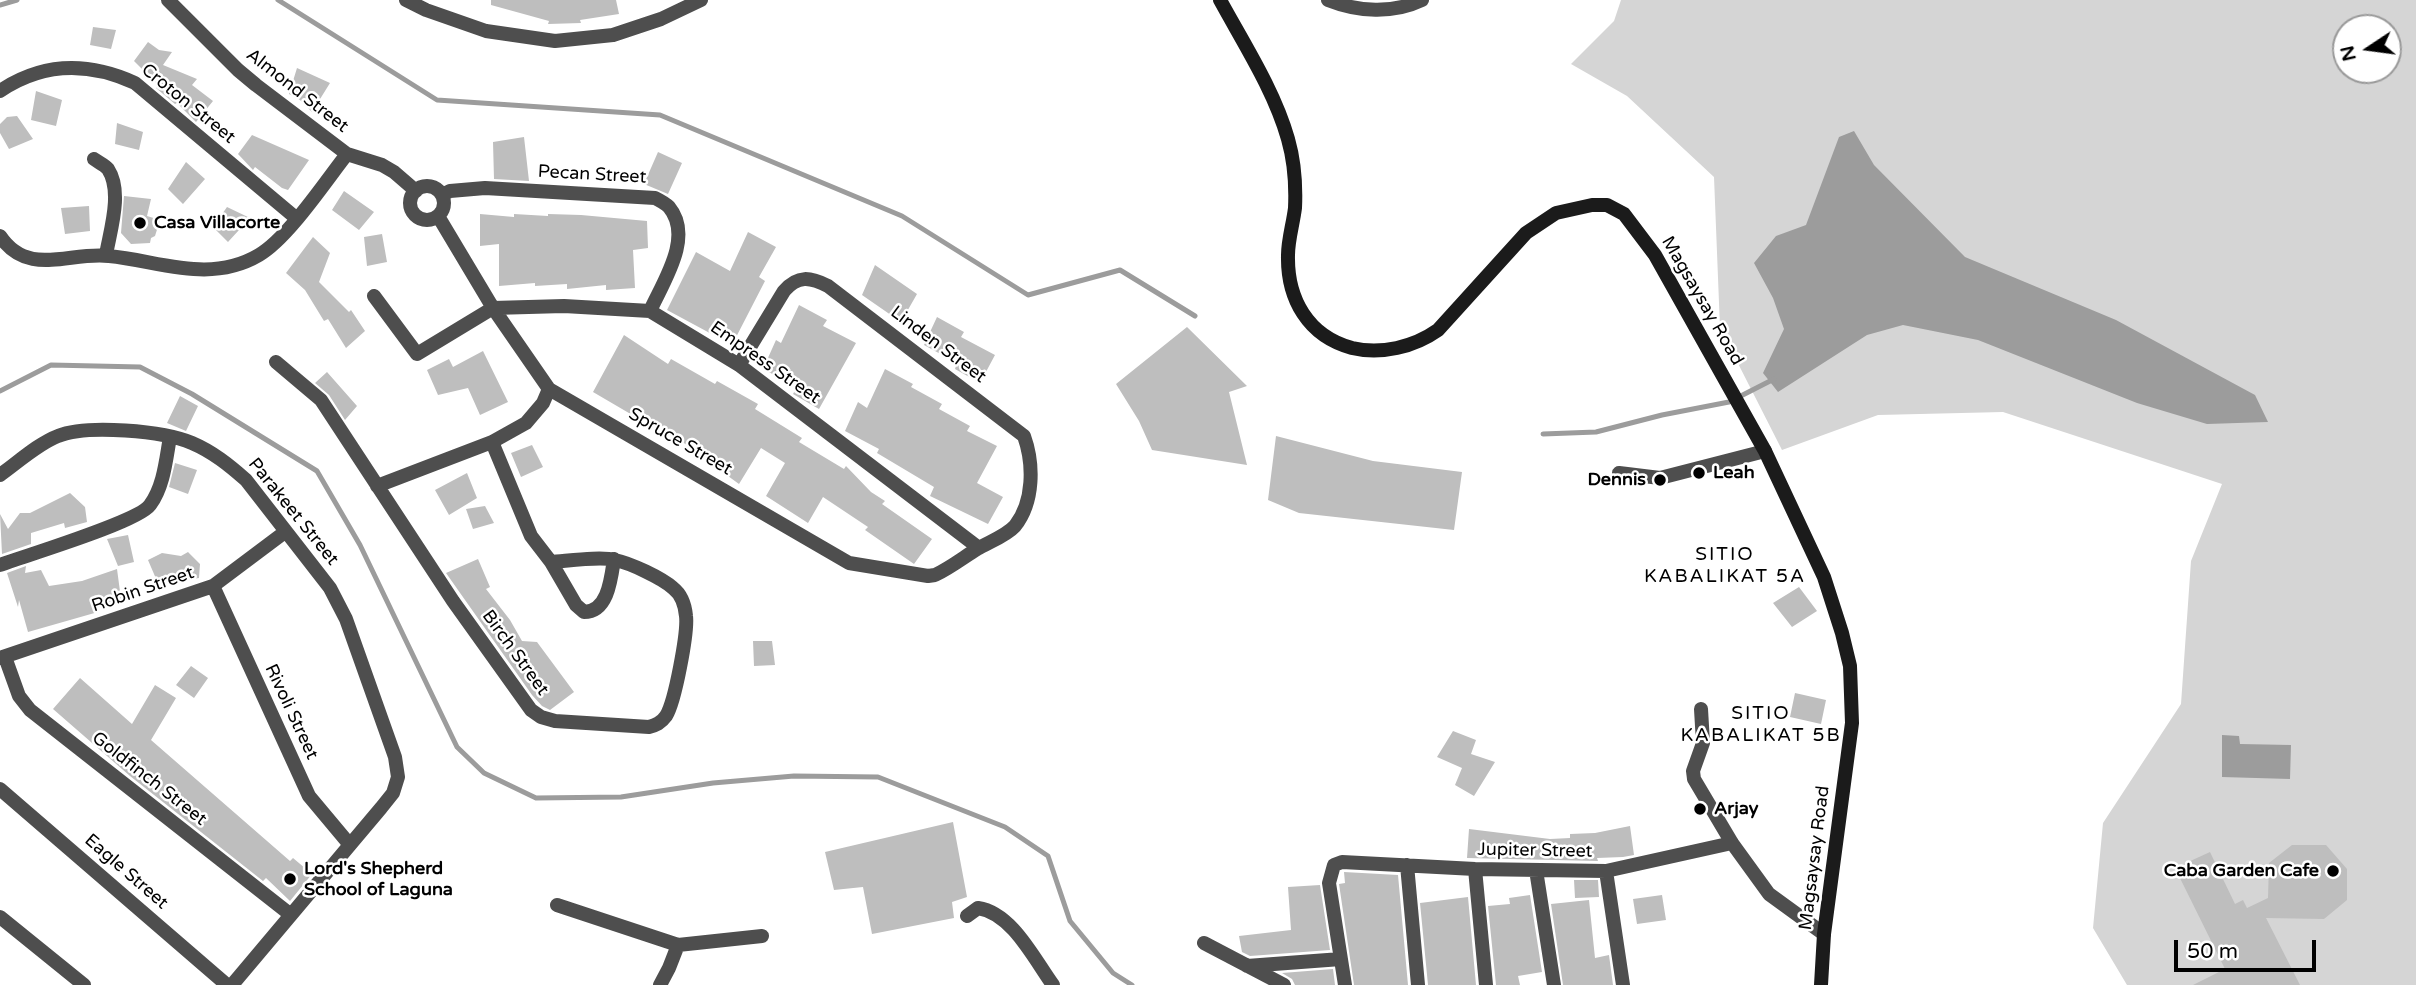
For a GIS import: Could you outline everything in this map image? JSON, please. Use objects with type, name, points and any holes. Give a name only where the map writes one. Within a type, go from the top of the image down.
[{"type":"main road","name":"Magsaysay Road","points":[[1220,0],[1274,103],[1288,140],[1295,206],[1288,254],[1290,283],[1300,312],[1314,328],[1347,346],[1364,351],[1401,347],[1423,341],[1438,330],[1526,233],[1556,213],[1592,205],[1608,205],[1624,214],[1656,255],[1765,451],[1824,577],[1850,666],[1852,723],[1821,985]]},
{"type":"street","name":"Almond Street","points":[[168,0],[238,70],[346,154],[382,165],[416,191]]},
{"type":"street","points":[[406,0],[486,31],[555,41],[613,35],[661,19],[701,0]]},
{"type":"street","points":[[1328,0],[1354,8],[1388,10],[1422,0]]},
{"type":"street","name":"Croton Street","points":[[0,90],[30,74],[51,69],[96,69],[114,73],[135,83],[296,218]]},
{"type":"street","points":[[0,236],[20,255],[39,261],[106,255],[186,270],[215,270],[239,264],[261,254],[279,239],[346,154]]},
{"type":"street","points":[[94,159],[107,168],[114,184],[106,255]]},
{"type":"street","points":[[422,187],[430,187],[442,195],[444,203],[438,216],[424,220],[412,211],[411,197],[422,187]]},
{"type":"street","name":"Pecan Street","points":[[442,195],[450,191],[485,188],[655,198],[669,207],[678,234],[677,250],[650,310]]},
{"type":"street","name":"Spruce Street","points":[[438,216],[493,308],[549,388],[849,563],[928,576],[943,571],[979,548]]},
{"type":"street","name":"Linden Street","points":[[739,365],[792,282],[802,278],[816,280],[828,286],[1010,424],[1024,436],[1030,452],[1029,493],[1023,512],[1013,528],[979,548]]},
{"type":"street","points":[[374,296],[417,354],[493,308]]},
{"type":"street","name":"Empress Street","points":[[493,308],[564,306],[650,310],[739,365],[979,548]]},
{"type":"street","name":"Birch Street","points":[[276,362],[321,400],[453,601],[531,710],[541,717],[555,721],[649,727],[659,723],[667,715],[685,636],[687,619],[684,602],[675,589],[663,581],[614,559],[551,562]]},
{"type":"street","points":[[377,486],[492,442],[526,423],[543,403],[549,388]]},
{"type":"street","name":"Parakeet Street","points":[[0,475],[58,436],[77,431],[131,431],[189,442],[228,464],[246,480],[339,601],[389,734],[398,777],[393,793],[351,845]]},
{"type":"street","points":[[0,565],[126,521],[148,508],[159,486],[170,438]]},
{"type":"street","points":[[492,442],[531,536],[551,562],[576,605],[584,612],[593,612],[600,607],[606,594],[614,559]]},
{"type":"street","points":[[1619,473],[1660,478],[1765,451]]},
{"type":"street","name":"Robin Street","points":[[3,657],[213,586],[285,532]]},
{"type":"street","name":"Rivoli Street","points":[[213,586],[309,796],[351,845]]},
{"type":"street","name":"Goldfinch Street","points":[[3,657],[19,696],[30,710],[291,915]]},
{"type":"street","points":[[1701,709],[1703,743],[1692,776],[1732,843],[1769,894],[1825,934]]},
{"type":"street","name":"Eagle Street","points":[[0,789],[230,985]]},
{"type":"street","name":"Jupiter Street","points":[[1341,959],[1329,883],[1334,865],[1342,862],[1475,869],[1606,871],[1732,843]]},
{"type":"street","points":[[230,985],[351,845]]},
{"type":"street","points":[[1407,865],[1418,985]]},
{"type":"street","points":[[1475,869],[1486,985]]},
{"type":"street","points":[[1536,870],[1554,985]]},
{"type":"street","points":[[1606,871],[1623,985]]},
{"type":"street","points":[[557,905],[678,945],[762,936]]},
{"type":"street","points":[[967,915],[978,908],[990,910],[1007,921],[1053,985]]},
{"type":"street","points":[[0,917],[84,985]]},
{"type":"street","points":[[1204,943],[1284,985]]},
{"type":"street","points":[[660,985],[678,945]]},
{"type":"street","points":[[1247,966],[1341,959],[1345,985]]},
{"type":"shaded area","points":[[1621,0],[2416,0],[2416,985],[2127,985],[2093,928],[2103,823],[2181,704],[2191,561],[2222,484],[2003,412],[1878,415],[1782,450],[1720,328],[1714,177],[1627,96],[1571,64],[1614,21]]},
{"type":"shaded area","points":[[1854,131],[1874,165],[1965,257],[2116,320],[2255,395],[2268,422],[2207,424],[2137,403],[1978,340],[1903,325],[1867,335],[1778,392],[1763,373],[1784,329],[1773,298],[1754,263],[1776,236],[1806,225],[1839,137]]},
{"type":"shaded area","points":[[2222,735],[2239,736],[2240,744],[2291,745],[2290,779],[2222,777]]},
{"type":"building","points":[[491,0],[616,0],[619,14],[580,20],[581,23],[548,24],[549,21],[491,5]]},
{"type":"building","points":[[93,27],[116,30],[111,49],[90,45]]},
{"type":"building","points":[[148,42],[159,50],[172,52],[163,65],[197,79],[192,85],[213,101],[196,122],[177,103],[156,88],[158,85],[134,61]]},
{"type":"building","points":[[297,68],[330,83],[312,112],[289,94]]},
{"type":"building","points":[[36,91],[62,100],[56,126],[31,120]]},
{"type":"building","points":[[17,116],[33,139],[9,149],[0,133],[0,124],[7,117]]},
{"type":"building","points":[[117,123],[143,132],[139,150],[115,144]]},
{"type":"building","points":[[252,135],[309,160],[288,190],[255,167],[253,170],[238,154]]},
{"type":"building","points":[[524,137],[529,181],[494,179],[493,142]]},
{"type":"building","points":[[658,152],[682,163],[668,194],[644,184]]},
{"type":"building","points":[[186,162],[205,179],[183,204],[168,189]]},
{"type":"building","points":[[344,191],[374,212],[359,230],[332,210]]},
{"type":"building","name":"Casa Villacorte","points":[[124,196],[151,199],[147,216],[160,220],[150,243],[131,244],[121,233]]},
{"type":"building","points":[[89,206],[90,231],[65,234],[61,208]]},
{"type":"building","points":[[227,207],[250,218],[228,242],[213,227]]},
{"type":"building","points":[[480,214],[514,217],[514,214],[581,215],[647,221],[648,248],[633,250],[635,288],[606,290],[606,285],[567,289],[567,284],[535,286],[535,283],[499,286],[499,244],[480,246]]},
{"type":"building","points":[[748,232],[776,247],[759,277],[765,281],[732,345],[667,310],[696,252],[730,271]]},
{"type":"building","points":[[382,234],[387,262],[367,266],[364,237]]},
{"type":"building","points":[[313,237],[330,253],[319,282],[349,312],[351,310],[365,331],[346,348],[328,319],[324,321],[305,290],[286,273]]},
{"type":"building","points":[[875,265],[917,294],[901,322],[862,295]]},
{"type":"building","points":[[799,305],[827,320],[823,326],[856,343],[819,409],[793,394],[797,387],[763,369],[776,340],[781,343]]},
{"type":"building","points":[[937,317],[964,332],[961,337],[995,355],[980,383],[955,369],[957,363],[924,345]]},
{"type":"building","points":[[1187,327],[1247,386],[1229,392],[1247,465],[1152,450],[1139,421],[1116,384]]},
{"type":"building","points":[[624,335],[668,364],[671,359],[758,404],[755,409],[802,438],[799,442],[844,469],[846,466],[871,492],[885,501],[882,504],[932,539],[914,564],[865,530],[868,527],[823,497],[808,523],[766,496],[785,463],[761,448],[739,484],[699,455],[700,453],[635,413],[634,416],[593,392]]},
{"type":"building","points":[[483,351],[508,402],[480,415],[468,388],[438,395],[427,370],[449,359],[453,367]]},
{"type":"building","points":[[885,369],[942,404],[939,409],[970,426],[967,431],[997,446],[977,483],[1003,497],[988,524],[930,496],[934,487],[877,453],[879,449],[845,431],[858,402],[867,408]]},
{"type":"building","points":[[327,372],[357,406],[345,420],[329,395],[315,383]]},
{"type":"building","points":[[180,396],[198,406],[186,431],[167,423]]},
{"type":"building","points":[[1276,436],[1373,461],[1462,472],[1454,530],[1299,513],[1268,500]]},
{"type":"building","points":[[532,445],[543,467],[521,477],[511,453]]},
{"type":"building","points":[[175,463],[197,470],[188,494],[169,487]]},
{"type":"building","points":[[467,473],[477,498],[449,515],[435,490]]},
{"type":"building","points":[[70,493],[85,507],[87,522],[65,528],[64,523],[31,533],[31,544],[2,554],[0,514],[8,529],[20,513],[30,513]]},
{"type":"building","points":[[485,506],[494,523],[473,529],[466,509]]},
{"type":"building","points":[[128,535],[134,562],[118,566],[107,539]]},
{"type":"building","points":[[188,552],[200,564],[199,578],[185,580],[183,575],[160,588],[148,560],[162,553],[181,556]]},
{"type":"building","points":[[478,559],[490,587],[486,589],[522,641],[537,642],[574,692],[550,710],[532,695],[446,573]]},
{"type":"building","points":[[26,566],[25,573],[41,570],[49,586],[82,581],[117,569],[121,599],[96,606],[98,612],[28,632],[19,600],[18,607],[7,573]]},
{"type":"building","points":[[1799,587],[1817,611],[1792,627],[1773,603]]},
{"type":"building","points":[[753,641],[772,641],[775,665],[754,666]]},
{"type":"building","points":[[191,666],[208,678],[194,698],[176,685]]},
{"type":"building","points":[[80,678],[132,724],[155,685],[176,698],[151,740],[290,861],[293,858],[312,874],[290,901],[266,878],[263,881],[130,776],[53,709]]},
{"type":"building","points":[[1795,693],[1826,700],[1821,724],[1790,717]]},
{"type":"building","points":[[1453,731],[1476,740],[1471,754],[1495,762],[1474,796],[1455,785],[1462,768],[1437,757]]},
{"type":"building","points":[[953,822],[967,897],[952,902],[954,918],[872,934],[863,887],[834,890],[825,852]]},
{"type":"building","points":[[1630,826],[1634,855],[1597,858],[1598,861],[1467,858],[1469,829],[1550,839],[1570,838],[1570,834],[1595,833]]},
{"type":"building","points":[[2292,845],[2326,845],[2347,869],[2347,900],[2324,919],[2266,918],[2300,985],[2193,985],[2225,969],[2175,868],[2210,852],[2235,904],[2243,900],[2247,908],[2268,898],[2269,863]]},
{"type":"building","points":[[1344,872],[1398,875],[1408,985],[1354,985],[1339,884],[1345,883]]},
{"type":"building","points":[[1574,880],[1598,880],[1599,897],[1575,898]]},
{"type":"building","points":[[1320,885],[1330,950],[1250,956],[1242,952],[1239,936],[1291,930],[1288,887]]},
{"type":"building","points":[[1530,895],[1542,972],[1518,976],[1520,985],[1496,985],[1488,906],[1510,904],[1509,898]]},
{"type":"building","points":[[1662,895],[1666,920],[1637,924],[1633,899]]},
{"type":"building","points":[[1468,897],[1476,985],[1428,985],[1420,903]]},
{"type":"building","points":[[1589,900],[1595,958],[1609,955],[1613,985],[1563,985],[1551,904]]},
{"type":"building","points":[[1333,969],[1335,985],[1295,985],[1292,979],[1282,973]]},
{"type":"waterway","points":[[0,5],[17,0]]},
{"type":"waterway","points":[[278,0],[437,100],[660,115],[902,216],[1028,295],[1120,270],[1195,316]]},
{"type":"waterway","points":[[0,391],[51,365],[140,367],[192,394],[317,471],[360,545],[457,747],[484,773],[536,798],[621,797],[713,783],[794,776],[878,777],[1005,827],[1048,856],[1070,921],[1113,973],[1132,985]]},
{"type":"waterway","points":[[1543,434],[1596,432],[1729,402],[1774,379]]},
{"type":"place","name":"Casa Villacorte","points":[[140,223]]},
{"type":"place","name":"Leah","points":[[1699,473]]},
{"type":"place","name":"Dennis","points":[[1660,480]]},
{"type":"place","name":"Arjay","points":[[1700,809]]},
{"type":"place","name":"Caba Garden Cafe","points":[[2333,871]]},
{"type":"place","name":"Lord's Shepherd School of Laguna","points":[[290,879]]},
{"type":"district","name":"SITIO KABALIKAT 5A","points":[[1725,566]]},
{"type":"district","name":"SITIO KABALIKAT 5B","points":[[1761,725]]}]
